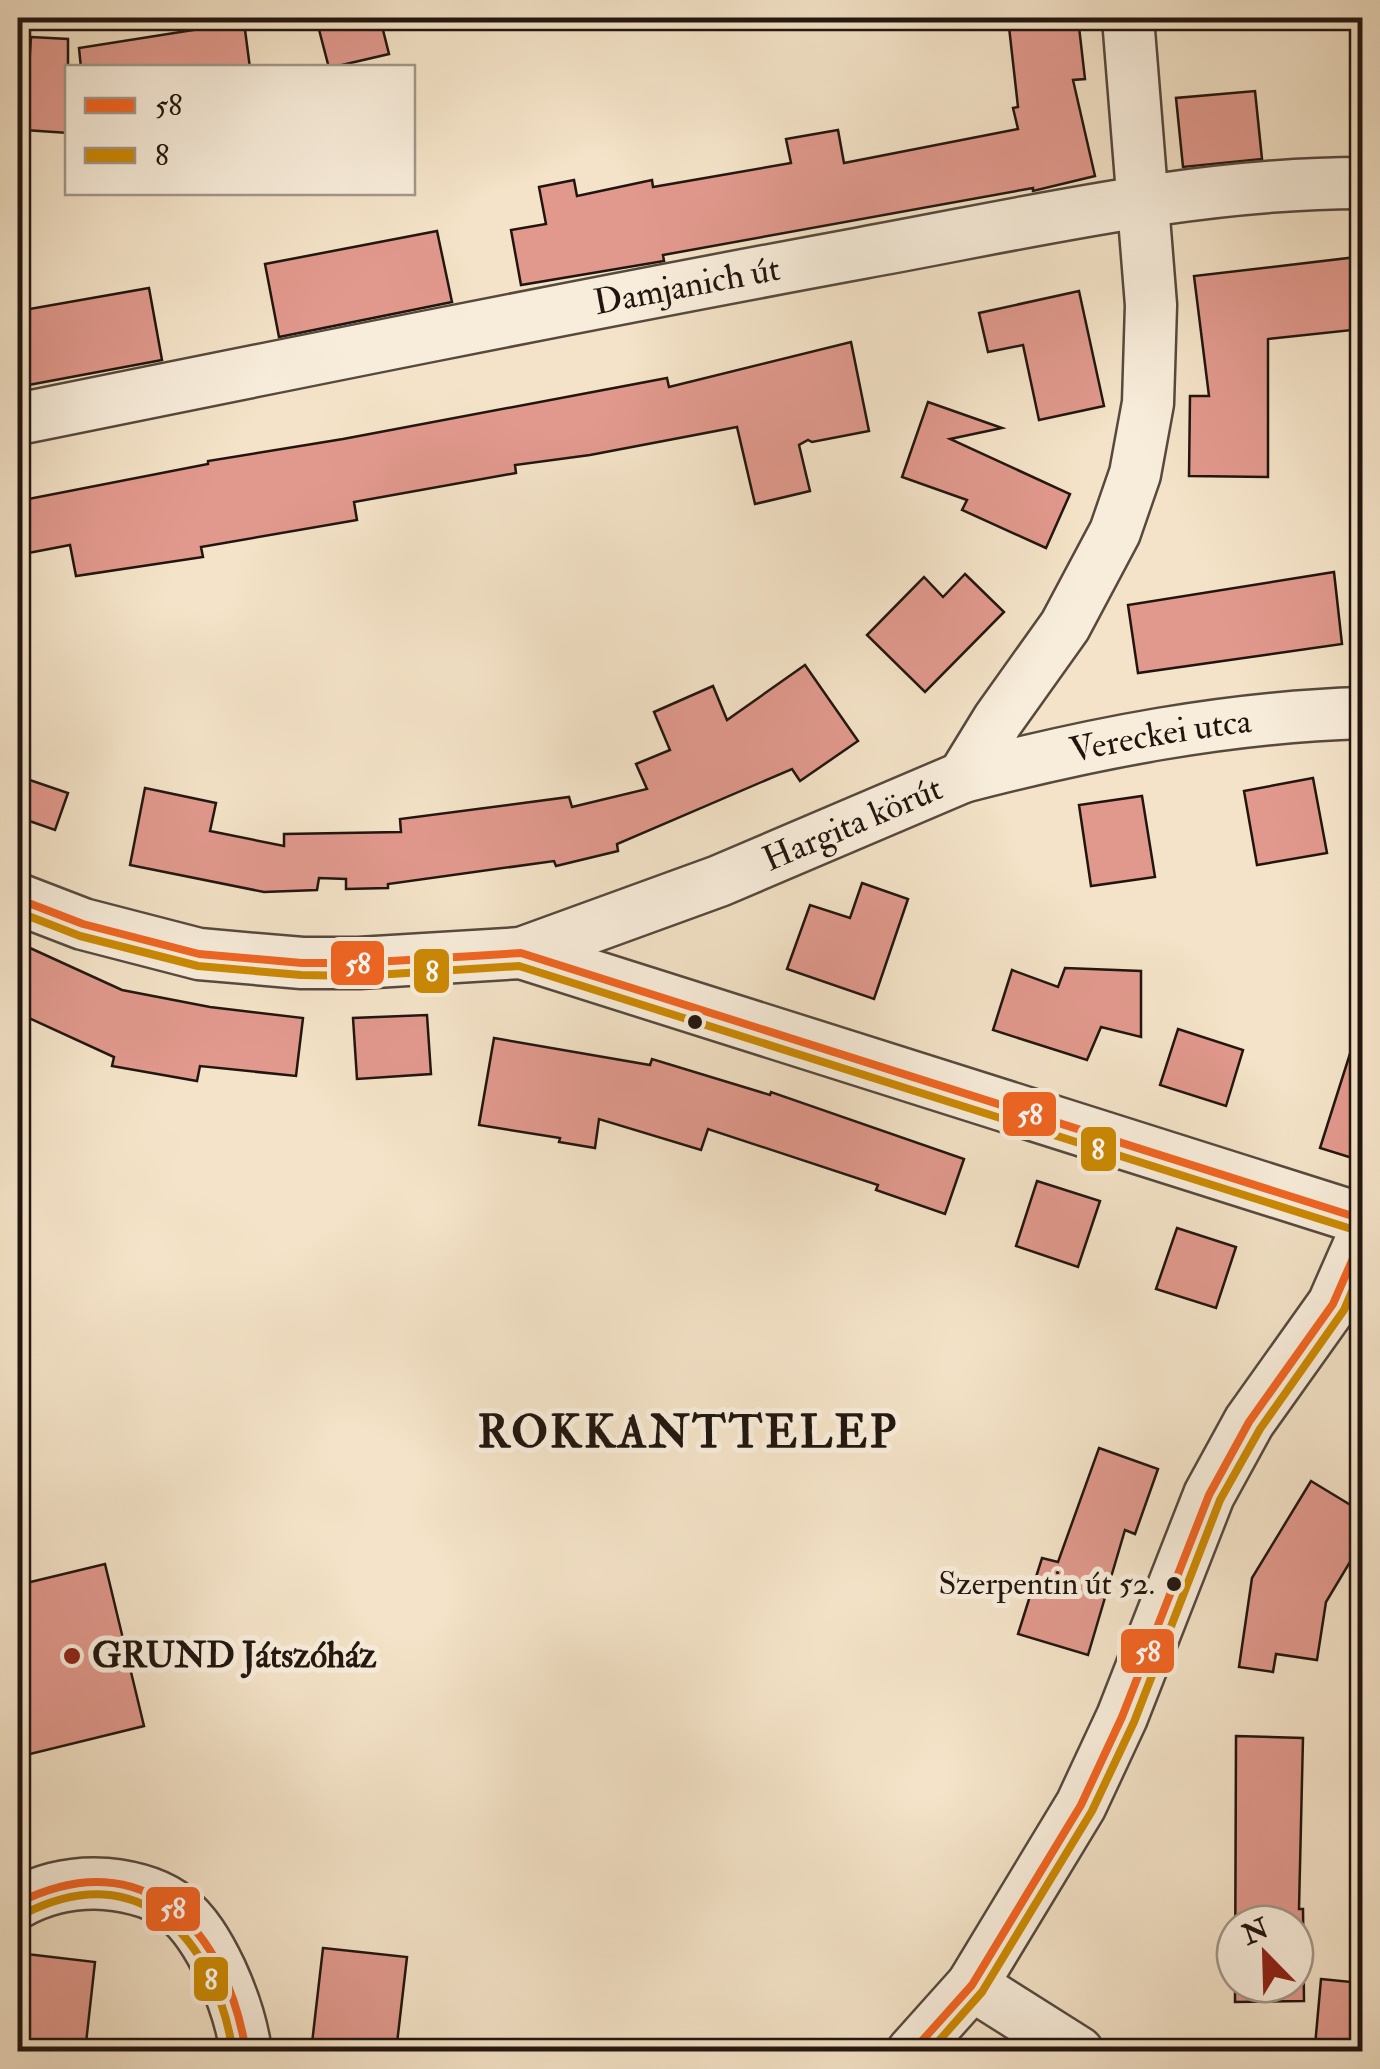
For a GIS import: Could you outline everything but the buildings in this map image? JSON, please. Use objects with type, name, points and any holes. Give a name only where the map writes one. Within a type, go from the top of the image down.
[{"type":"street","name":"Hargita körút","points":[[18,899],[83,924],[199,954],[302,963],[360,963],[521,952],[808,845],[964,777],[998,720],[1065,626],[1114,532],[1131,488],[1148,403],[1150,304],[1128,18]]},
{"type":"street","name":"Damjanich út","points":[[18,419],[583,304],[1142,202],[1284,186],[1362,182]]},
{"type":"street","name":"Vereckei utca","points":[[964,777],[1165,733],[1271,719],[1362,713]]},
{"type":"street","points":[[521,952],[1362,1219]]},
{"type":"street","points":[[912,2052],[972,1986],[1101,1766],[1182,1560],[1226,1462],[1258,1407],[1333,1304],[1362,1238]]},
{"type":"street","points":[[18,1904],[60,1887],[96,1883],[144,1890],[165,1900],[197,1925],[237,2013],[246,2052]]},
{"type":"street","points":[[972,1986],[1078,2052]]},
{"type":"transit line","name":"58","points":[[18,899],[83,924],[199,954],[302,963],[359,963],[521,953],[1362,1219]]},
{"type":"transit line","name":"8","points":[[18,912],[80,936],[198,966],[359,976],[519,966],[1358,1231]]},
{"type":"transit line","name":"58","points":[[912,2052],[972,1985],[1081,1805],[1122,1717],[1209,1495],[1249,1422],[1333,1304],[1362,1238]]},
{"type":"transit line","name":"8","points":[[929,2052],[982,1992],[1092,1811],[1134,1722],[1220,1500],[1260,1429],[1344,1310],[1362,1268]]},
{"type":"transit line","name":"58","points":[[18,1903],[63,1886],[105,1882],[141,1890],[172,1908],[199,1935],[220,1969],[236,2008],[246,2052]]},
{"type":"transit line","name":"8","points":[[24,1914],[66,1898],[103,1895],[137,1902],[166,1918],[190,1943],[209,1975],[224,2011],[233,2052]]},
{"type":"place","name":"Szerpentin út 52.","points":[[1174,1584]]},
{"type":"place","name":"GRUND Játszóház","points":[[72,1656]]},
{"type":"district","name":"ROKKANTTELEP","points":[[688,1433]]}]
